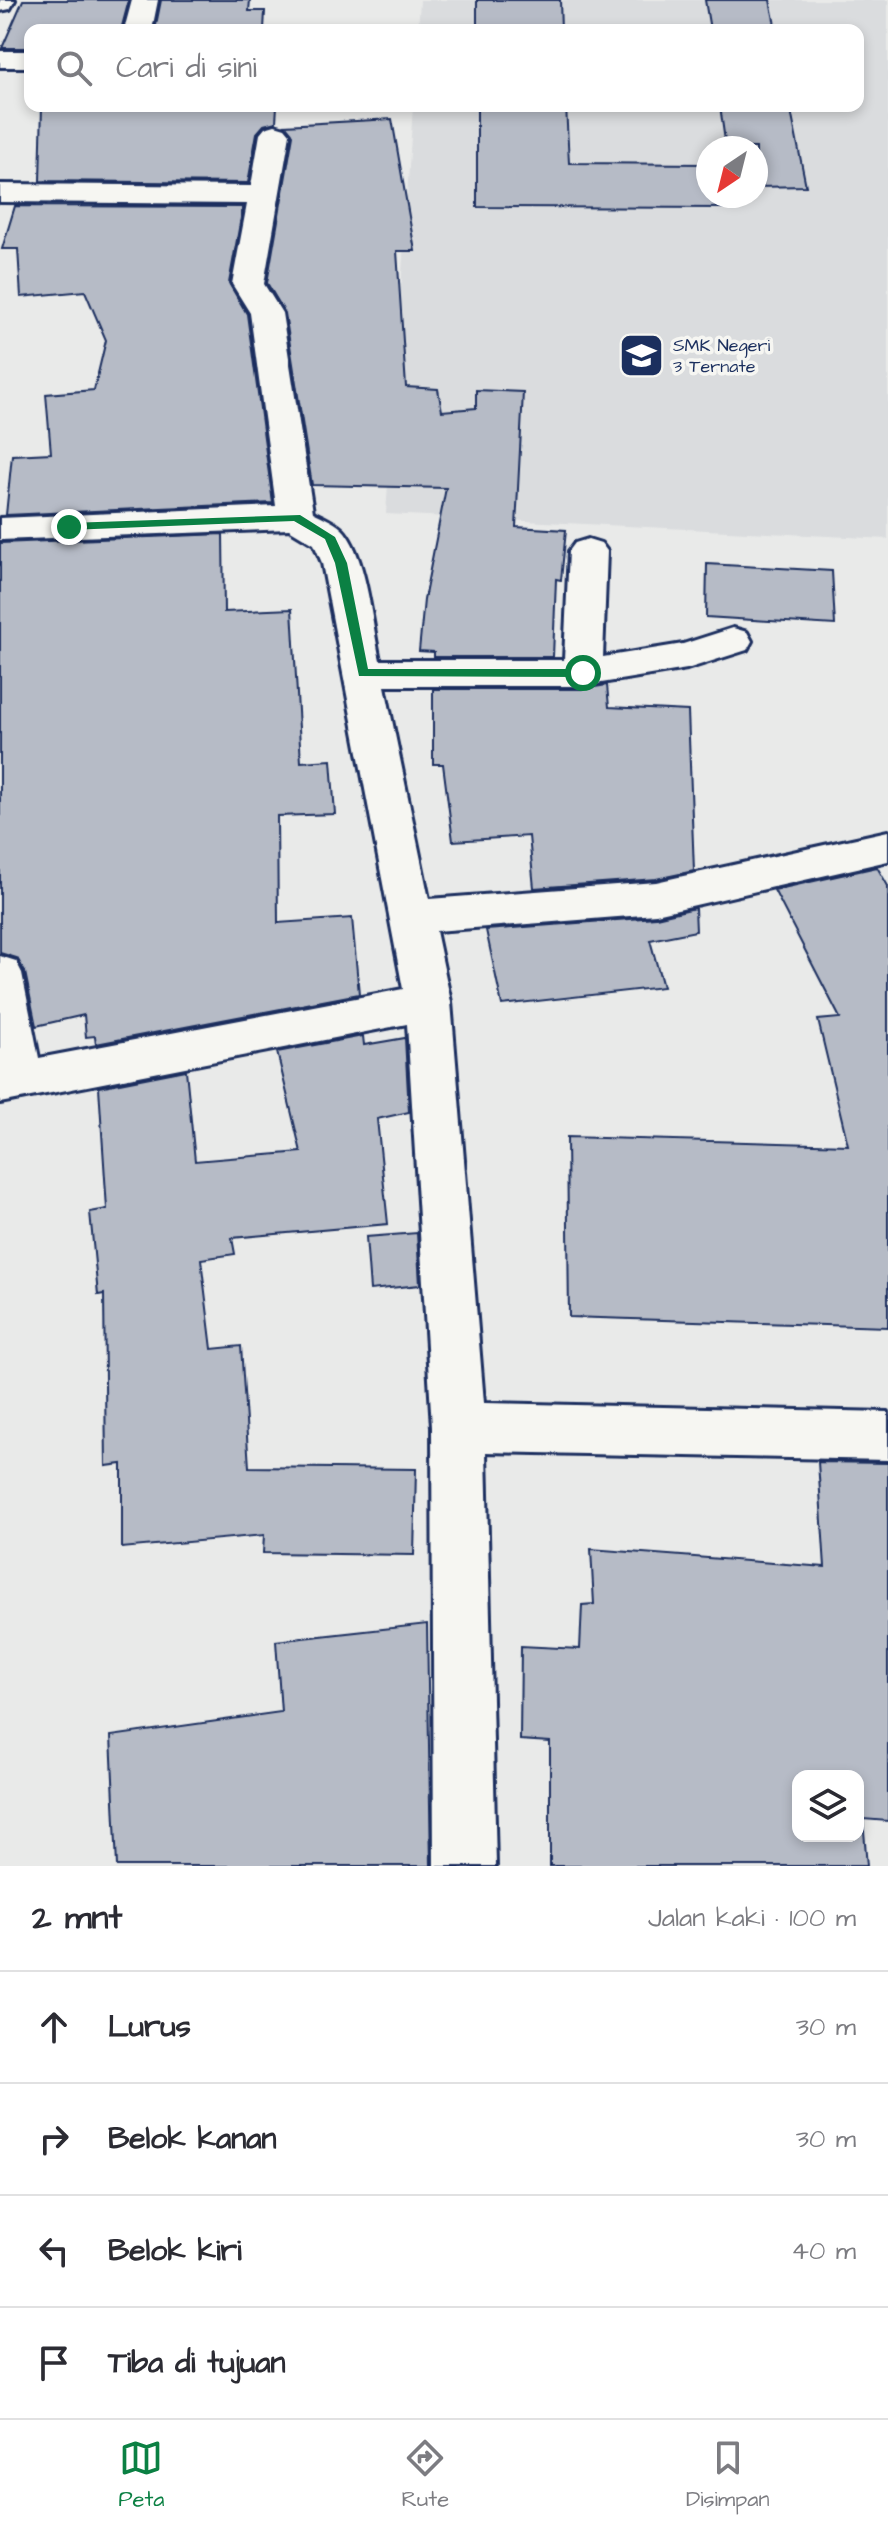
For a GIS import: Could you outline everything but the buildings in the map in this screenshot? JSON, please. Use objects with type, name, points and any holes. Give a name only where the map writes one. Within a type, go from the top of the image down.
[{"type":"street","points":[[139,24],[145,0]]},
{"type":"street","points":[[0,59],[24,59]]},
{"type":"street","points":[[275,134],[248,284],[266,313],[296,517]]},
{"type":"street","points":[[0,193],[264,195]]},
{"type":"street","points":[[0,529],[296,517],[330,537],[341,563],[428,1002],[459,1427],[465,1866]]},
{"type":"street","points":[[583,673],[588,551]]},
{"type":"street","points":[[363,673],[583,673],[687,656],[733,641]]},
{"type":"street","points":[[410,917],[656,898],[888,846]]},
{"type":"street","points":[[0,973],[10,1082],[428,1002]]},
{"type":"street","points":[[459,1427],[888,1436]]},
{"type":"shaded area","name":"SMK Negeri 3 Ternate","points":[[420,0],[888,0],[888,539],[386,514],[413,112],[864,112],[864,24],[418,24]]},
{"type":"place","name":"SMK Negeri 3 Ternate","points":[[642,355]]},
{"type":"route","points":[[69,527],[296,517],[330,537],[341,563],[363,673],[583,673]]}]
